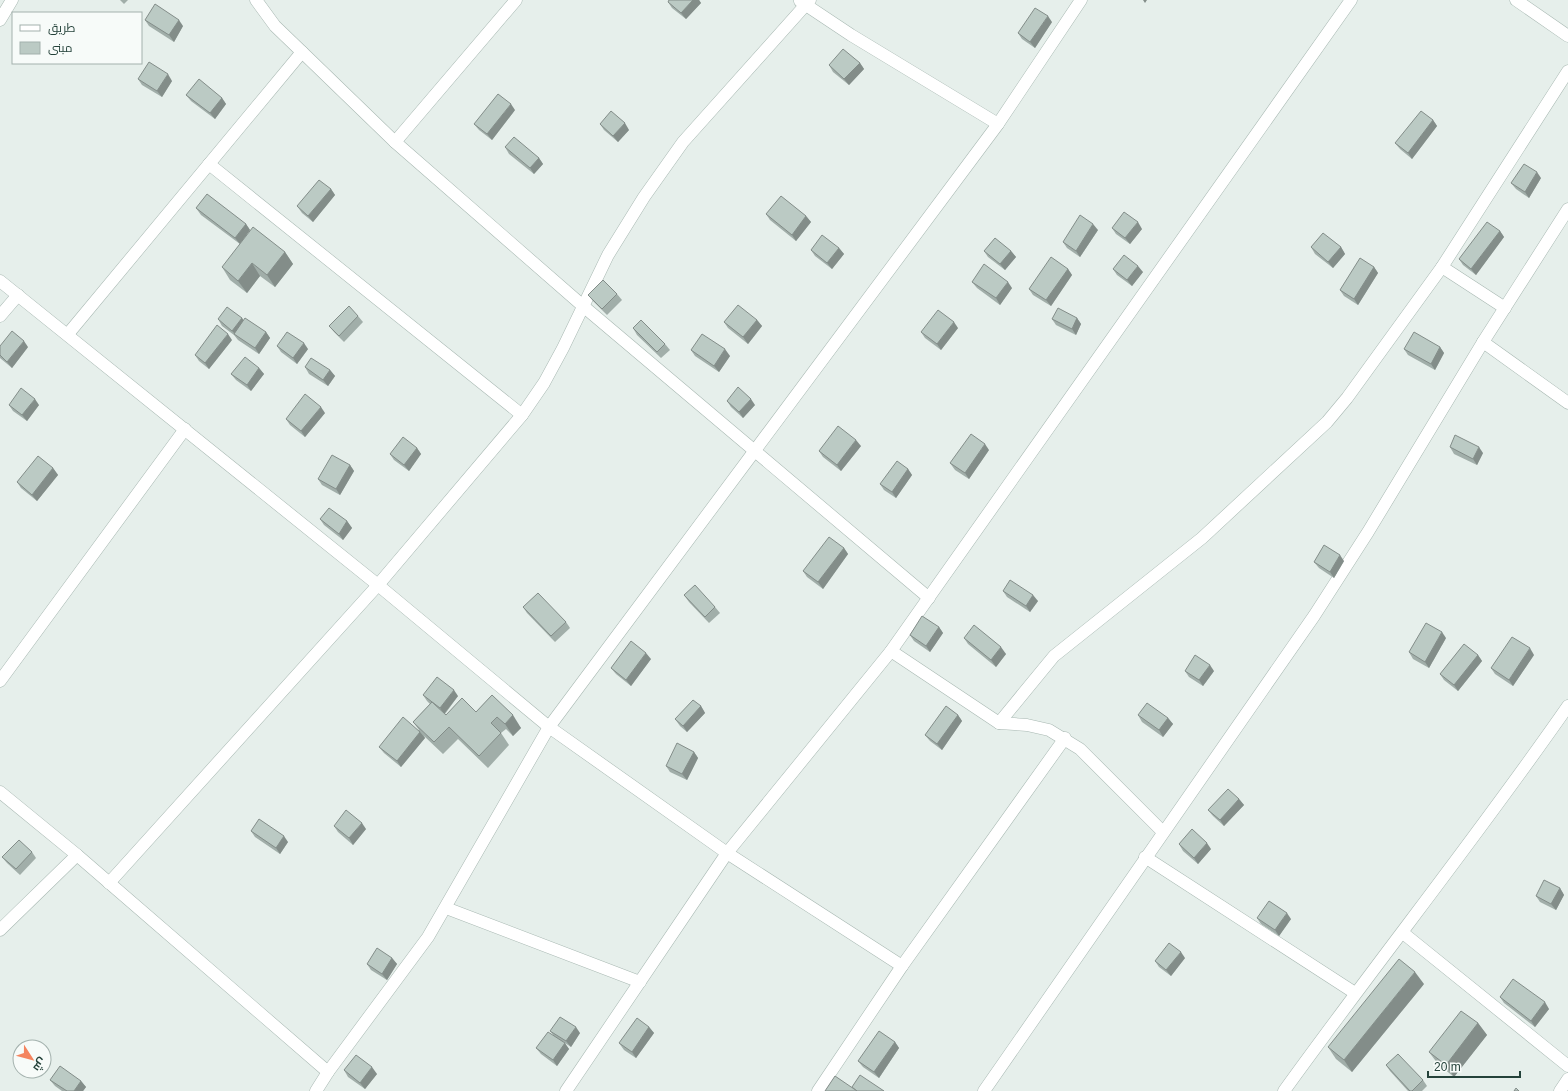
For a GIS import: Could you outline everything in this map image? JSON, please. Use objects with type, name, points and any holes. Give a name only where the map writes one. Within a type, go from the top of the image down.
[{"type":"street","points":[[0,20],[12,0]]},
{"type":"street","points":[[256,0],[275,26],[395,142],[583,306],[929,598]]},
{"type":"street","points":[[395,142],[516,0]]},
{"type":"street","points":[[316,1091],[328,1072],[428,938],[549,726],[753,450],[998,124],[1081,0]]},
{"type":"street","points":[[566,1091],[726,853],[892,652],[1351,0]]},
{"type":"street","points":[[1516,0],[1568,36]]},
{"type":"street","points":[[109,883],[378,585],[522,415],[544,383],[608,255],[644,197],[683,142],[805,2],[858,39],[998,124]]},
{"type":"street","points":[[68,334],[302,52]]},
{"type":"street","points":[[999,723],[1054,656],[1202,538],[1327,422],[1347,398],[1442,267],[1568,71]]},
{"type":"street","points":[[209,164],[522,415]]},
{"type":"street","points":[[984,1091],[1011,1055],[1145,857],[1314,616],[1376,519],[1483,342],[1568,209]]},
{"type":"street","points":[[1442,267],[1506,308]]},
{"type":"street","points":[[0,281],[68,334],[378,585],[549,726],[726,853],[902,966]]},
{"type":"street","points":[[0,316],[18,295]]},
{"type":"street","points":[[1483,342],[1568,403]]},
{"type":"street","points":[[0,681],[185,429]]},
{"type":"street","points":[[892,652],[999,723],[1027,725],[1049,730],[1064,738],[1080,749],[1163,832]]},
{"type":"street","points":[[1284,1091],[1355,993],[1403,933],[1568,706]]},
{"type":"street","points":[[818,1091],[902,966],[1064,738]]},
{"type":"street","points":[[0,792],[77,855],[328,1072]]},
{"type":"street","points":[[0,930],[77,855]]},
{"type":"street","points":[[1145,857],[1355,993]]},
{"type":"street","points":[[446,908],[640,982]]},
{"type":"street","points":[[1403,933],[1568,1066]]},
{"type":"street","points":[[1560,1091],[1568,1079]]},
{"type":"building","points":[[669,0],[693,0],[681,13],[668,2]]},
{"type":"building","points":[[155,4],[179,20],[169,35],[145,20]]},
{"type":"building","points":[[1035,8],[1048,16],[1030,42],[1018,33]]},
{"type":"building","points":[[843,49],[860,63],[844,79],[829,65]]},
{"type":"building","points":[[149,62],[168,74],[157,91],[138,79]]},
{"type":"building","points":[[199,79],[222,98],[210,113],[186,95]]},
{"type":"building","points":[[498,94],[511,104],[487,134],[474,124]]},
{"type":"building","points":[[611,111],[625,123],[613,136],[600,124]]},
{"type":"building","points":[[1421,111],[1433,120],[1408,153],[1395,143]]},
{"type":"building","points":[[514,137],[539,158],[530,168],[505,147]]},
{"type":"building","points":[[1524,164],[1537,172],[1525,192],[1511,183]]},
{"type":"building","points":[[319,180],[331,189],[308,216],[297,206]]},
{"type":"building","points":[[207,194],[246,224],[235,238],[196,208]]},
{"type":"building","points":[[781,196],[806,216],[792,235],[766,214]]},
{"type":"building","points":[[1124,212],[1138,222],[1125,238],[1112,228]]},
{"type":"building","points":[[1080,215],[1093,224],[1076,251],[1063,242]]},
{"type":"building","points":[[1487,222],[1500,231],[1471,269],[1459,259]]},
{"type":"building","points":[[253,227],[285,252],[267,275],[252,263],[238,281],[222,267]]},
{"type":"building","points":[[1323,233],[1341,247],[1328,262],[1311,247]]},
{"type":"building","points":[[822,235],[839,248],[827,263],[811,250]]},
{"type":"building","points":[[995,238],[1011,251],[1000,264],[984,251]]},
{"type":"building","points":[[1124,255],[1138,266],[1127,280],[1113,269]]},
{"type":"building","points":[[1051,257],[1068,269],[1046,300],[1029,289]]},
{"type":"building","points":[[1360,258],[1374,267],[1354,299],[1340,290]]},
{"type":"building","points":[[984,264],[1008,282],[996,298],[972,282]]},
{"type":"building","points":[[603,280],[617,294],[602,309],[588,295]]},
{"type":"building","points":[[738,305],[757,320],[743,337],[724,322]]},
{"type":"building","points":[[349,306],[358,316],[339,336],[329,326]]},
{"type":"building","points":[[227,307],[242,318],[232,331],[218,319]]},
{"type":"building","points":[[1058,308],[1077,318],[1072,329],[1052,319]]},
{"type":"building","points":[[938,310],[954,322],[937,344],[921,332]]},
{"type":"building","points":[[245,318],[266,332],[255,348],[234,334]]},
{"type":"building","points":[[641,320],[665,344],[657,352],[633,328]]},
{"type":"building","points":[[217,325],[228,334],[205,363],[195,355]]},
{"type":"building","points":[[12,331],[24,341],[7,362],[0,355],[0,346]]},
{"type":"building","points":[[287,332],[304,343],[293,358],[277,346]]},
{"type":"building","points":[[1414,332],[1440,347],[1431,364],[1404,349]]},
{"type":"building","points":[[702,334],[725,349],[714,366],[691,350]]},
{"type":"building","points":[[245,357],[259,368],[247,385],[231,374]]},
{"type":"building","points":[[311,358],[330,370],[323,380],[305,367]]},
{"type":"building","points":[[738,387],[751,399],[739,412],[727,401]]},
{"type":"building","points":[[21,388],[35,399],[22,415],[9,405]]},
{"type":"building","points":[[305,394],[321,407],[301,431],[286,419]]},
{"type":"building","points":[[838,426],[856,440],[837,465],[819,451]]},
{"type":"building","points":[[971,434],[985,444],[965,473],[950,463]]},
{"type":"building","points":[[1455,435],[1479,447],[1473,459],[1450,447]]},
{"type":"building","points":[[403,437],[417,448],[404,465],[390,454]]},
{"type":"building","points":[[332,455],[350,465],[336,489],[318,479]]},
{"type":"building","points":[[38,456],[53,468],[32,495],[17,482]]},
{"type":"building","points":[[897,461],[908,469],[892,492],[880,484]]},
{"type":"building","points":[[329,508],[347,521],[339,534],[320,519]]},
{"type":"building","points":[[829,537],[844,548],[818,582],[803,571]]},
{"type":"building","points":[[1324,545],[1340,555],[1330,572],[1314,562]]},
{"type":"building","points":[[1010,580],[1033,595],[1026,606],[1003,591]]},
{"type":"building","points":[[695,585],[715,607],[705,617],[684,595]]},
{"type":"building","points":[[538,593],[566,622],[551,636],[523,607]]},
{"type":"building","points":[[922,616],[939,627],[926,646],[910,635]]},
{"type":"building","points":[[1426,623],[1442,632],[1425,662],[1409,652]]},
{"type":"building","points":[[974,625],[1001,647],[991,660],[964,638]]},
{"type":"building","points":[[1512,637],[1530,648],[1509,680],[1491,668]]},
{"type":"building","points":[[631,641],[646,653],[626,680],[611,668]]},
{"type":"building","points":[[1464,644],[1478,655],[1454,685],[1440,674]]},
{"type":"building","points":[[1195,655],[1210,665],[1199,680],[1185,671]]},
{"type":"building","points":[[437,677],[454,690],[440,708],[423,695]]},
{"type":"building","points":[[492,695],[513,715],[505,724],[497,717],[491,723],[501,733],[479,756],[449,727],[434,742],[413,722],[432,702],[446,715],[462,698],[476,712]]},
{"type":"building","points":[[693,700],[701,706],[683,726],[675,719]]},
{"type":"building","points":[[1147,703],[1168,718],[1159,730],[1138,715]]},
{"type":"building","points":[[946,706],[958,715],[937,744],[925,735]]},
{"type":"building","points":[[403,717],[420,732],[397,761],[379,747]]},
{"type":"building","points":[[677,743],[694,752],[682,774],[666,766]]},
{"type":"building","points":[[1228,789],[1239,799],[1220,820],[1208,810]]},
{"type":"building","points":[[346,810],[362,823],[349,838],[334,826]]},
{"type":"building","points":[[259,819],[284,836],[276,848],[251,831]]},
{"type":"building","points":[[1192,829],[1207,843],[1194,858],[1179,844]]},
{"type":"building","points":[[19,840],[32,852],[16,869],[2,857]]},
{"type":"building","points":[[1544,880],[1560,888],[1551,904],[1536,896]]},
{"type":"building","points":[[1269,901],[1287,913],[1275,930],[1257,918]]},
{"type":"building","points":[[1169,943],[1181,952],[1166,970],[1155,961]]},
{"type":"building","points":[[377,948],[392,958],[382,974],[367,964]]},
{"type":"building","points":[[1399,959],[1415,972],[1344,1060],[1328,1047]]},
{"type":"building","points":[[1513,979],[1545,1002],[1531,1021],[1500,997]]},
{"type":"building","points":[[1461,1011],[1478,1023],[1446,1065],[1429,1052]]},
{"type":"building","points":[[560,1017],[576,1027],[566,1041],[550,1031]]},
{"type":"building","points":[[637,1018],[649,1027],[632,1052],[619,1043]]},
{"type":"building","points":[[879,1031],[895,1042],[874,1072],[858,1061]]},
{"type":"building","points":[[548,1032],[565,1043],[553,1060],[536,1048]]},
{"type":"building","points":[[1398,1054],[1423,1080],[1412,1091],[1410,1091],[1386,1065]]},
{"type":"building","points":[[356,1055],[372,1067],[360,1083],[344,1070]]},
{"type":"building","points":[[60,1066],[81,1081],[74,1091],[67,1091],[50,1080]]},
{"type":"building","points":[[860,1075],[884,1091],[857,1091],[852,1087]]},
{"type":"building","points":[[835,1076],[857,1091],[825,1091]]}]
